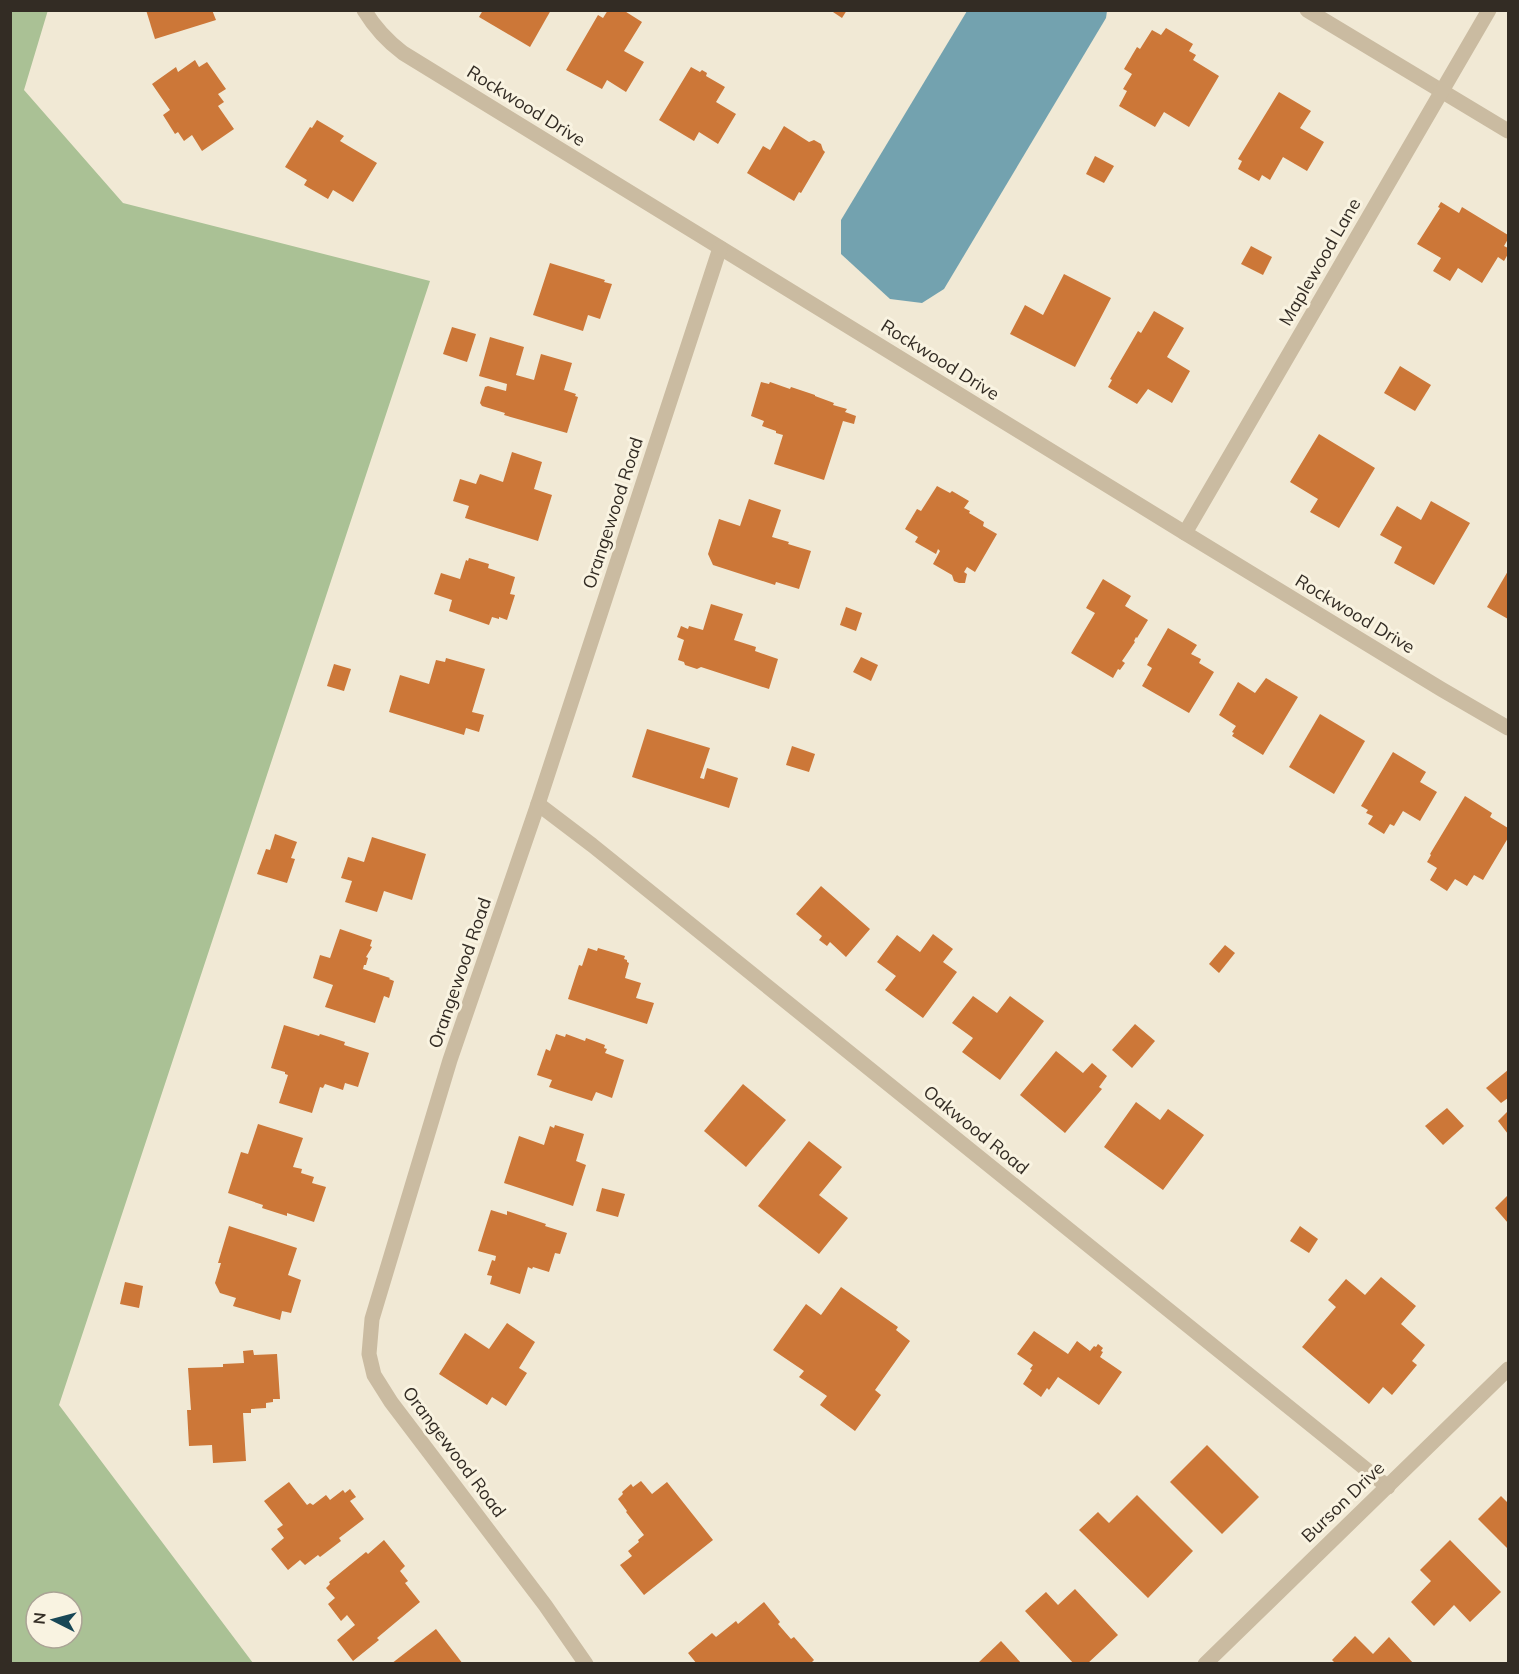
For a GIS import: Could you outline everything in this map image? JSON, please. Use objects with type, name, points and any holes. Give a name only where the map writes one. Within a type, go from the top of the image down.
[{"type":"street","name":"Rockwood Drive","points":[[364,10],[387,41],[403,53],[1185,533],[1509,728]]},
{"type":"street","points":[[1307,10],[1509,131]]},
{"type":"street","name":"Maplewood Lane","points":[[1185,533],[1489,10]]},
{"type":"street","name":"Orangewood Road","points":[[586,1664],[545,1605],[391,1402],[374,1375],[369,1354],[372,1319],[450,1060],[538,804],[720,248]]},
{"type":"street","name":"Oakwood Road","points":[[538,804],[592,845],[1388,1487]]},
{"type":"street","name":"Burson Drive","points":[[1205,1664],[1509,1369]]},
{"type":"green space","points":[[48,10],[24,90],[123,203],[430,281],[59,1405],[253,1663],[11,1663],[10,11]]},
{"type":"water","points":[[967,11],[1107,11],[1106,18],[944,289],[922,303],[890,299],[841,254],[841,220]]},
{"type":"building","points":[[146,10],[212,10],[216,20],[155,39]]},
{"type":"building","points":[[483,10],[551,10],[530,47],[479,17]]},
{"type":"building","points":[[608,10],[623,10],[642,22],[624,51],[644,62],[626,92],[607,80],[602,89],[566,70],[598,15],[603,18]]},
{"type":"building","points":[[830,10],[847,10],[842,18]]},
{"type":"building","points":[[1166,28],[1193,44],[1189,51],[1196,55],[1193,60],[1219,76],[1189,127],[1164,112],[1155,127],[1119,106],[1127,91],[1123,89],[1132,74],[1124,69],[1137,47],[1140,49],[1152,30],[1161,35]]},
{"type":"building","points":[[195,60],[199,67],[207,62],[226,89],[218,94],[224,102],[218,106],[234,129],[202,151],[192,135],[184,141],[178,132],[175,134],[163,115],[170,110],[152,84],[176,67],[178,72]]},
{"type":"building","points":[[691,67],[700,72],[702,70],[707,73],[706,76],[725,87],[716,102],[736,114],[718,144],[699,132],[694,141],[659,120]]},
{"type":"building","points":[[1279,92],[1311,111],[1300,128],[1324,142],[1307,171],[1283,157],[1270,180],[1262,175],[1259,181],[1238,169],[1242,161],[1238,159]]},
{"type":"building","points":[[317,120],[344,136],[340,141],[377,163],[353,202],[333,190],[328,199],[304,185],[307,180],[285,167],[310,127],[312,128]]},
{"type":"building","points":[[784,126],[809,142],[814,140],[821,144],[825,152],[794,201],[747,173],[763,146],[770,150]]},
{"type":"building","points":[[1095,156],[1114,166],[1104,183],[1086,174]]},
{"type":"building","points":[[1441,202],[1459,213],[1462,207],[1508,235],[1504,246],[1508,248],[1508,254],[1504,261],[1498,257],[1482,283],[1458,268],[1450,281],[1433,271],[1441,258],[1417,244],[1440,208],[1438,207]]},
{"type":"building","points":[[1251,246],[1272,257],[1263,275],[1241,264]]},
{"type":"building","points":[[550,263],[612,284],[600,319],[588,315],[583,331],[533,315]]},
{"type":"building","points":[[1064,274],[1111,298],[1075,367],[1010,334],[1025,305],[1043,315]]},
{"type":"building","points":[[1154,311],[1184,328],[1167,357],[1190,371],[1172,403],[1148,389],[1137,404],[1108,387],[1112,380],[1110,379],[1138,331],[1141,333]]},
{"type":"building","points":[[452,327],[476,334],[467,362],[443,354]]},
{"type":"building","points":[[490,337],[524,347],[516,375],[534,380],[541,354],[572,363],[564,390],[578,397],[567,433],[504,415],[505,413],[482,406],[480,403],[485,387],[506,391],[507,384],[479,376]]},
{"type":"building","points":[[1400,366],[1431,385],[1415,411],[1384,393]]},
{"type":"building","points":[[761,382],[769,384],[770,382],[790,389],[791,387],[815,395],[834,403],[833,405],[847,409],[845,412],[856,416],[854,424],[843,421],[824,480],[774,464],[783,435],[762,426],[764,421],[751,416]]},
{"type":"building","points":[[1319,434],[1375,468],[1339,528],[1310,512],[1318,499],[1290,482]]},
{"type":"building","points":[[512,452],[542,462],[534,489],[552,495],[538,541],[465,518],[469,506],[453,501],[460,479],[476,484],[480,474],[503,482]]},
{"type":"building","points":[[937,486],[950,493],[952,491],[969,501],[964,508],[984,522],[983,526],[997,534],[975,572],[967,567],[964,572],[967,574],[965,583],[954,581],[952,575],[933,564],[940,551],[938,549],[936,554],[915,542],[918,537],[905,529],[917,509],[921,511]]},
{"type":"building","points":[[749,499],[781,510],[772,537],[811,551],[799,589],[776,582],[775,585],[713,565],[708,554],[719,519],[740,526]]},
{"type":"building","points":[[1431,501],[1470,523],[1434,585],[1394,563],[1402,547],[1380,535],[1397,506],[1421,520]]},
{"type":"building","points":[[469,558],[489,564],[488,568],[515,577],[510,594],[515,595],[507,620],[492,617],[489,625],[449,611],[452,600],[434,594],[441,573],[460,579],[466,560],[468,561]]},
{"type":"building","points":[[1508,571],[1508,619],[1487,607]]},
{"type":"building","points":[[1103,579],[1131,596],[1125,606],[1148,620],[1122,661],[1125,663],[1113,678],[1071,653],[1095,613],[1086,608]]},
{"type":"building","points":[[711,604],[743,614],[734,640],[756,647],[755,651],[778,659],[769,689],[701,667],[697,669],[678,660],[684,640],[677,637],[681,626],[703,630]]},
{"type":"building","points":[[846,607],[862,613],[856,631],[840,625]]},
{"type":"building","points":[[1168,628],[1197,645],[1191,654],[1201,659],[1199,663],[1214,672],[1189,713],[1142,686],[1152,668],[1147,665]]},
{"type":"building","points":[[861,657],[878,665],[871,681],[853,672]]},
{"type":"building","points":[[446,658],[485,669],[472,712],[484,715],[479,732],[466,728],[464,735],[389,712],[400,675],[429,684],[436,660],[445,662]]},
{"type":"building","points":[[334,664],[351,669],[344,691],[327,686]]},
{"type":"building","points":[[1266,678],[1298,697],[1263,755],[1232,736],[1236,726],[1219,715],[1238,682],[1255,693]]},
{"type":"building","points":[[1320,714],[1365,741],[1334,794],[1289,767]]},
{"type":"building","points":[[647,729],[710,748],[700,778],[704,779],[707,768],[738,778],[729,808],[632,777]]},
{"type":"building","points":[[792,746],[815,754],[809,772],[786,765]]},
{"type":"building","points":[[1393,752],[1426,772],[1420,782],[1437,792],[1420,821],[1403,811],[1394,826],[1390,824],[1384,834],[1368,824],[1373,816],[1366,813],[1368,810],[1361,806]]},
{"type":"building","points":[[1465,796],[1492,813],[1490,817],[1508,828],[1508,838],[1483,880],[1474,875],[1467,886],[1455,879],[1447,891],[1430,880],[1437,868],[1427,862]]},
{"type":"building","points":[[275,834],[297,842],[291,858],[295,859],[287,883],[257,874],[266,849],[270,850]]},
{"type":"building","points":[[372,837],[426,854],[412,900],[384,891],[377,912],[345,902],[352,881],[341,878],[348,857],[364,862]]},
{"type":"building","points":[[821,886],[870,929],[846,957],[830,942],[827,946],[819,940],[822,936],[796,914]]},
{"type":"building","points":[[340,929],[372,940],[370,946],[372,947],[363,969],[394,981],[389,998],[384,996],[375,1023],[325,1007],[333,985],[313,978],[320,955],[330,958]]},
{"type":"building","points":[[933,934],[953,949],[943,962],[957,972],[923,1018],[885,990],[896,976],[877,962],[897,935],[920,952]]},
{"type":"building","points":[[1225,945],[1235,953],[1219,973],[1209,964]]},
{"type":"building","points":[[588,948],[597,951],[598,948],[625,956],[624,959],[629,963],[625,978],[641,983],[636,998],[654,1003],[647,1024],[568,999],[579,965],[582,966]]},
{"type":"building","points":[[973,996],[997,1013],[1010,996],[1044,1021],[1000,1080],[962,1052],[973,1038],[952,1023]]},
{"type":"building","points":[[1135,1024],[1155,1041],[1132,1068],[1112,1050]]},
{"type":"building","points":[[284,1025],[345,1042],[344,1045],[369,1053],[358,1087],[345,1083],[343,1090],[325,1084],[323,1088],[320,1087],[312,1113],[279,1103],[288,1075],[271,1068]]},
{"type":"building","points":[[556,1034],[565,1037],[566,1034],[585,1041],[586,1038],[605,1045],[604,1048],[607,1049],[605,1053],[624,1060],[612,1098],[596,1092],[592,1101],[549,1087],[552,1080],[537,1075],[546,1049],[550,1051]]},
{"type":"building","points":[[1056,1051],[1083,1073],[1092,1063],[1107,1076],[1099,1087],[1102,1089],[1065,1133],[1020,1095]]},
{"type":"building","points":[[1508,1070],[1508,1098],[1501,1103],[1486,1088]]},
{"type":"building","points":[[743,1084],[786,1120],[746,1167],[704,1131]]},
{"type":"building","points":[[1136,1102],[1160,1120],[1168,1109],[1204,1135],[1163,1190],[1104,1147]]},
{"type":"building","points":[[1447,1108],[1464,1126],[1443,1145],[1425,1126]]},
{"type":"building","points":[[1508,1111],[1508,1134],[1498,1121]]},
{"type":"building","points":[[258,1124],[303,1138],[293,1167],[302,1169],[301,1173],[314,1177],[312,1183],[326,1187],[314,1222],[262,1208],[263,1205],[228,1193],[241,1152],[248,1154]]},
{"type":"building","points":[[555,1125],[584,1134],[576,1161],[586,1165],[573,1206],[504,1183],[519,1136],[544,1145],[550,1126],[554,1128]]},
{"type":"building","points":[[809,1141],[842,1167],[819,1195],[848,1218],[819,1254],[758,1206]]},
{"type":"building","points":[[602,1188],[625,1194],[618,1217],[596,1211]]},
{"type":"building","points":[[1508,1195],[1508,1223],[1495,1208]]},
{"type":"building","points":[[491,1210],[507,1215],[507,1211],[567,1233],[560,1254],[555,1253],[549,1272],[528,1267],[520,1294],[490,1284],[492,1276],[487,1275],[492,1260],[495,1261],[496,1256],[478,1251]]},
{"type":"building","points":[[229,1226],[297,1248],[288,1275],[301,1280],[291,1313],[282,1311],[280,1320],[233,1306],[236,1298],[220,1293],[215,1283],[221,1263],[218,1263]]},
{"type":"building","points":[[1300,1226],[1318,1239],[1309,1253],[1290,1241]]},
{"type":"building","points":[[1381,1277],[1416,1306],[1401,1324],[1425,1345],[1412,1361],[1417,1365],[1392,1395],[1383,1387],[1369,1404],[1302,1347],[1336,1307],[1328,1300],[1346,1279],[1365,1295]]},
{"type":"building","points":[[125,1282],[143,1286],[139,1308],[120,1304]]},
{"type":"building","points":[[841,1287],[898,1327],[896,1330],[910,1341],[875,1390],[881,1395],[855,1431],[820,1405],[827,1396],[799,1377],[804,1371],[773,1350],[806,1304],[821,1315]]},
{"type":"building","points":[[507,1323],[535,1342],[519,1368],[527,1373],[506,1406],[492,1397],[487,1405],[439,1374],[465,1333],[489,1349]]},
{"type":"building","points":[[1034,1331],[1068,1354],[1077,1341],[1090,1351],[1098,1344],[1103,1348],[1100,1357],[1122,1372],[1099,1405],[1058,1377],[1041,1397],[1023,1384],[1033,1365],[1017,1354]]},
{"type":"building","points":[[253,1350],[254,1355],[277,1354],[280,1399],[273,1399],[273,1402],[266,1403],[266,1408],[251,1409],[251,1413],[243,1413],[246,1461],[213,1463],[212,1445],[189,1446],[187,1410],[191,1410],[188,1368],[223,1367],[223,1364],[244,1363],[243,1351]]},
{"type":"building","points":[[1207,1445],[1259,1497],[1222,1534],[1170,1482]]},
{"type":"building","points":[[641,1481],[652,1494],[667,1482],[713,1540],[644,1595],[620,1565],[632,1556],[628,1551],[644,1535],[618,1499],[631,1484],[633,1487]]},
{"type":"building","points":[[289,1482],[307,1505],[310,1503],[313,1505],[326,1495],[330,1500],[343,1490],[345,1493],[350,1489],[356,1497],[350,1501],[364,1519],[339,1538],[341,1541],[320,1557],[318,1555],[305,1565],[300,1560],[288,1570],[271,1549],[284,1538],[277,1529],[283,1525],[264,1501]]},
{"type":"building","points":[[1137,1495],[1193,1551],[1148,1598],[1079,1530],[1098,1512],[1109,1523]]},
{"type":"building","points":[[1501,1496],[1508,1503],[1508,1549],[1478,1519]]},
{"type":"building","points":[[384,1540],[405,1566],[400,1571],[408,1581],[405,1583],[420,1602],[353,1661],[337,1640],[355,1625],[347,1615],[341,1621],[328,1604],[335,1598],[326,1588],[329,1582]]},
{"type":"building","points":[[1450,1540],[1501,1592],[1470,1622],[1454,1605],[1434,1626],[1411,1602],[1431,1581],[1420,1570]]},
{"type":"building","points":[[1075,1589],[1118,1635],[1087,1664],[1074,1664],[1025,1611],[1046,1592],[1058,1605]]},
{"type":"building","points":[[764,1602],[780,1622],[778,1624],[791,1639],[794,1637],[814,1660],[810,1664],[697,1664],[688,1653],[712,1633],[716,1637],[736,1621],[738,1624]]},
{"type":"building","points":[[436,1629],[463,1664],[391,1664]]},
{"type":"building","points":[[1355,1636],[1373,1654],[1389,1637],[1414,1664],[1336,1664],[1332,1660]]},
{"type":"building","points":[[1001,1641],[1022,1664],[977,1664]]}]
